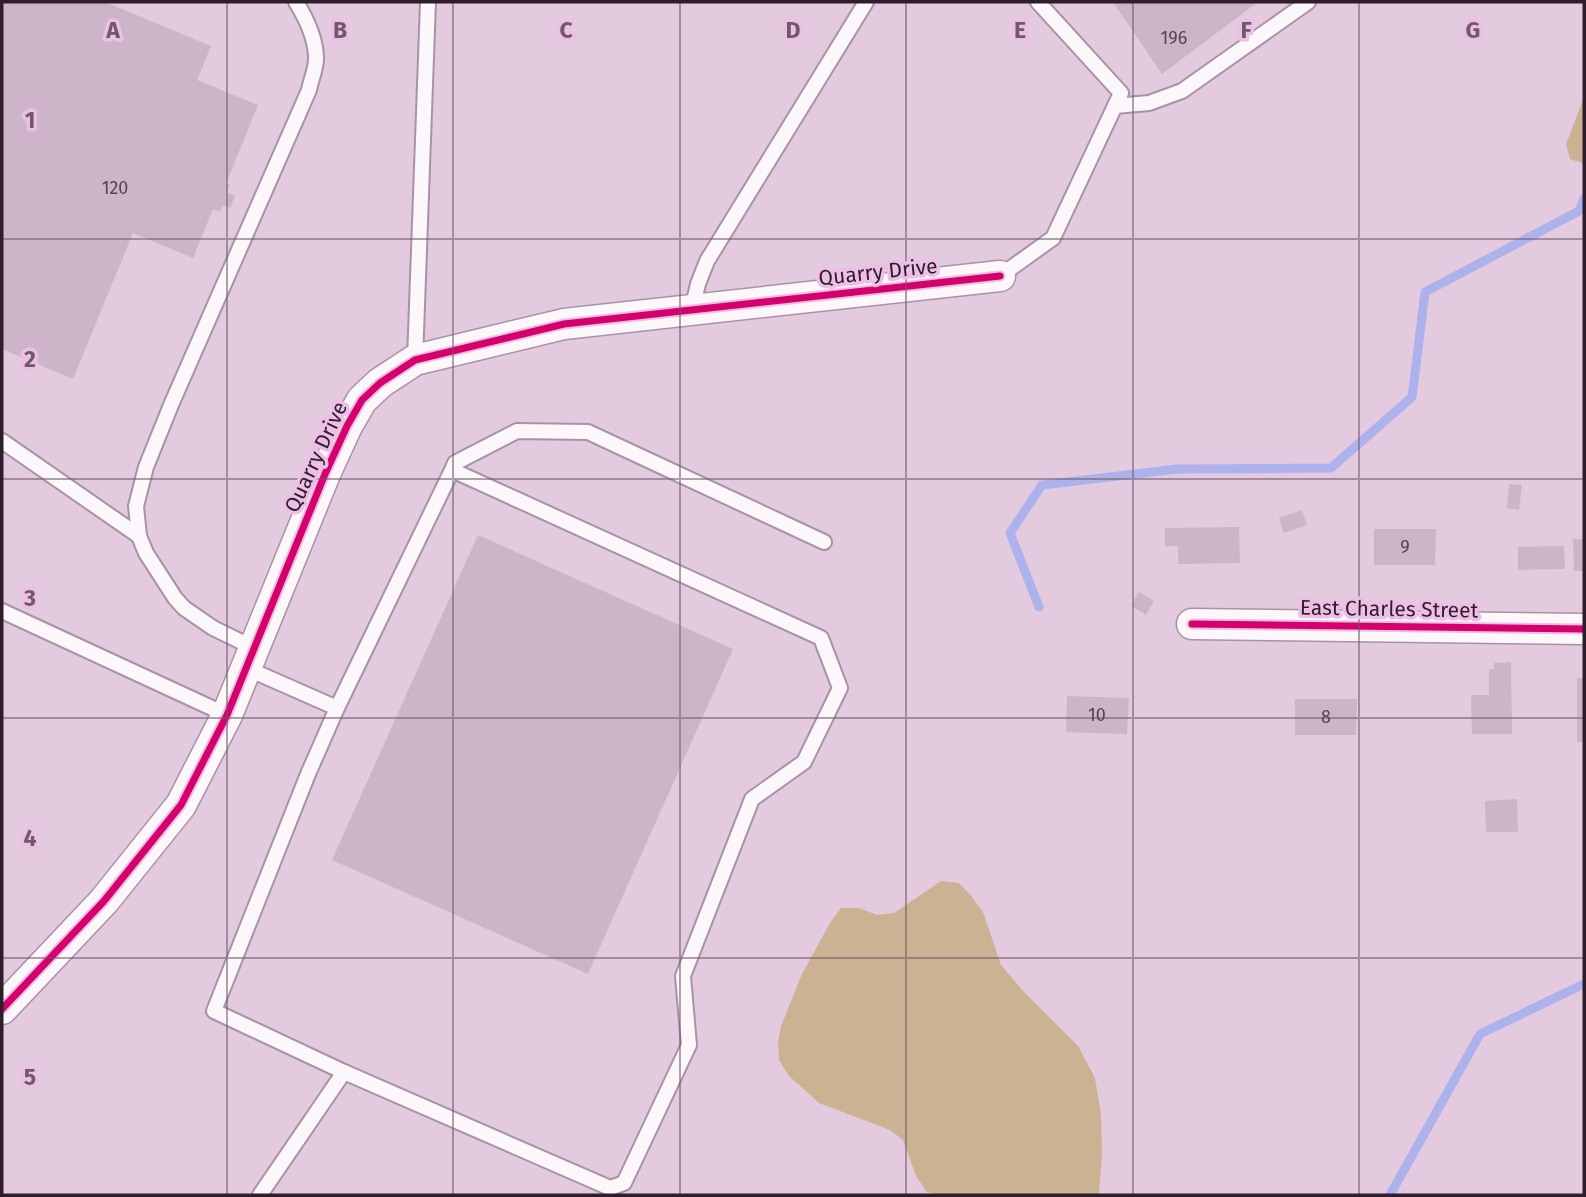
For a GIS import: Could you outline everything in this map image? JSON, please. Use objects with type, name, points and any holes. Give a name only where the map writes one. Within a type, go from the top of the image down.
[{"type":"street","name":"Quarry Drive","points":[[2,1009],[104,901],[181,805],[227,715],[347,426],[362,400],[380,383],[415,360],[564,324],[1000,276]]},
{"type":"street","name":"East Charles Street","points":[[1192,624],[1584,629]]},
{"type":"lane","points":[[296,2],[308,24],[316,58],[309,90],[176,392],[146,467],[136,506],[139,536],[146,553],[184,608],[250,658],[337,708]]},
{"type":"lane","points":[[415,360],[428,2]]},
{"type":"lane","points":[[692,310],[707,261],[866,2]]},
{"type":"lane","points":[[1000,276],[1054,239],[1121,93],[1038,2]]},
{"type":"lane","points":[[1115,106],[1149,103],[1182,91],[1307,2]]},
{"type":"lane","points":[[452,470],[821,638],[840,688],[804,762],[752,799],[683,976],[689,1045],[624,1183],[610,1188],[344,1072],[214,1011],[337,708],[455,463],[517,431],[588,432],[824,542]]},
{"type":"lane","points":[[2,441],[139,536]]},
{"type":"lane","points":[[2,611],[227,715]]},
{"type":"lane","points":[[260,1195],[344,1072]]},
{"type":"shaded area","points":[[1584,97],[1582,163],[1570,159],[1566,144]]},
{"type":"shaded area","points":[[941,881],[959,883],[972,897],[983,912],[1001,965],[1078,1046],[1095,1078],[1101,1115],[1099,1195],[936,1195],[927,1192],[916,1176],[903,1140],[890,1130],[819,1103],[789,1076],[779,1060],[781,1026],[802,974],[841,908],[859,908],[877,915],[894,913]]},
{"type":"building","points":[[2,2],[105,2],[211,46],[197,80],[258,105],[226,183],[230,185],[227,192],[235,196],[230,208],[223,205],[220,212],[213,209],[193,258],[133,233],[73,379],[2,349]]},
{"type":"building","points":[[1113,2],[1258,2],[1162,74]]},
{"type":"building","points":[[1509,484],[1522,485],[1519,510],[1507,508]]},
{"type":"building","points":[[1302,510],[1307,525],[1284,533],[1279,518]]},
{"type":"building","points":[[1239,527],[1240,563],[1178,564],[1178,546],[1165,546],[1165,528]]},
{"type":"building","points":[[1374,529],[1436,529],[1435,565],[1374,565]]},
{"type":"building","points":[[478,535],[733,649],[588,974],[332,860]]},
{"type":"building","points":[[1573,539],[1584,539],[1584,571],[1574,571]]},
{"type":"building","points":[[1564,546],[1565,569],[1518,570],[1518,547]]},
{"type":"building","points":[[1139,592],[1154,601],[1146,615],[1131,606]]},
{"type":"building","points":[[1511,662],[1512,734],[1472,734],[1471,695],[1489,695],[1489,669],[1494,669],[1494,663]]},
{"type":"building","points":[[1577,678],[1584,678],[1584,742],[1577,742]]},
{"type":"building","points":[[1067,696],[1129,698],[1127,734],[1066,732]]},
{"type":"building","points":[[1295,699],[1357,699],[1356,735],[1295,735]]},
{"type":"building","points":[[1517,799],[1518,832],[1486,832],[1485,801]]},
{"type":"waterway","points":[[1039,607],[1010,533],[1042,485],[1177,469],[1331,468],[1412,397],[1425,292],[1579,211],[1584,199]]},
{"type":"waterway","points":[[1390,1195],[1480,1034],[1584,984]]},
{"type":"cycle path","points":[[2,1009],[104,901],[181,805],[227,715],[347,426],[362,400],[380,383],[415,360],[564,324],[1000,276]]},
{"type":"cycle path","points":[[1192,624],[1584,629]]}]
